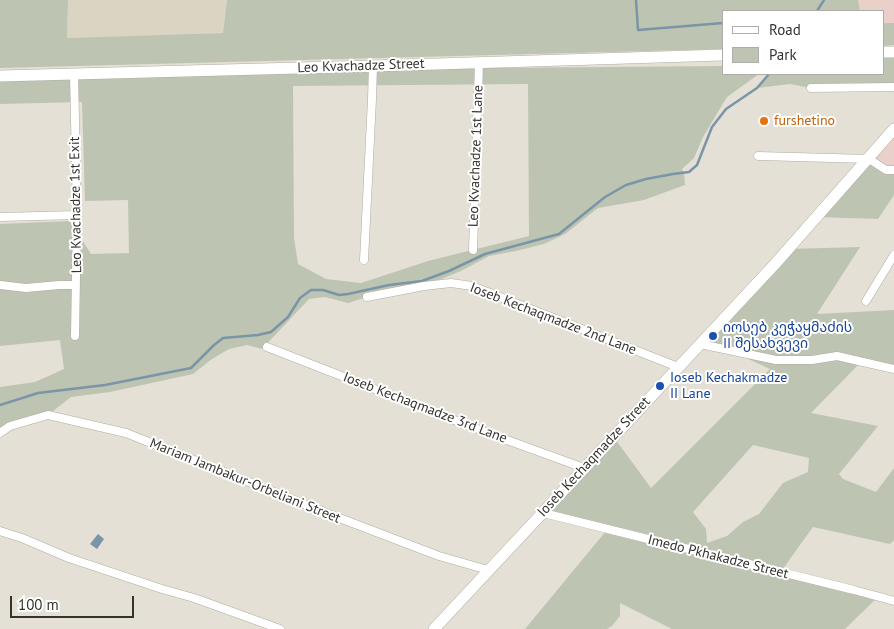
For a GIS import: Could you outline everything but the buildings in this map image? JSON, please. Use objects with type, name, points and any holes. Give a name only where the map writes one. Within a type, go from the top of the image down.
[{"type":"main road","name":"Leo Kvachadze Street","points":[[0,76],[722,56]]},
{"type":"main road","name":"Ioseb Kechaqmadze Street","points":[[434,629],[775,264],[894,129]]},
{"type":"street","name":"Leo Kvachadze 1st Lane","points":[[473,250],[479,63]]},
{"type":"street","points":[[364,260],[373,66]]},
{"type":"street","name":"Leo Kvachadze 1st Exit","points":[[74,74],[77,215],[75,336]]},
{"type":"street","points":[[811,88],[894,87]]},
{"type":"street","points":[[758,156],[869,159],[886,170],[894,170]]},
{"type":"street","points":[[0,217],[77,215]]},
{"type":"street","points":[[866,301],[894,255]]},
{"type":"street","name":"Ioseb Kechaqmadze 2nd Lane","points":[[367,297],[451,282],[472,286],[678,367]]},
{"type":"street","points":[[0,285],[26,288],[60,285],[76,286]]},
{"type":"street","points":[[700,344],[776,360],[812,360],[837,356],[894,369]]},
{"type":"street","name":"Ioseb Kechaqmadze 3rd Lane","points":[[266,347],[485,432],[584,468]]},
{"type":"street","name":"Mariam Jambakur-Orbeliani Street","points":[[0,433],[10,426],[48,414],[126,433],[423,550],[488,570]]},
{"type":"street","name":"Imedo Pkhakadze Street","points":[[543,513],[894,601]]},
{"type":"street","points":[[0,531],[30,541],[69,558],[194,598],[280,629]]},
{"type":"shaded area","points":[[68,0],[227,0],[223,33],[67,38]]},
{"type":"shaded area","points":[[858,0],[894,0],[894,23],[884,23],[884,10],[860,10]]},
{"type":"shaded area","points":[[894,129],[894,170],[869,159]]},
{"type":"green space","points":[[0,0],[68,0],[67,38],[223,33],[227,0],[858,0],[860,10],[722,10],[722,49],[0,68]]},
{"type":"green space","points":[[884,23],[894,23],[894,45],[884,46]]},
{"type":"green space","points":[[884,52],[894,52],[894,87],[811,88],[790,84],[757,88],[768,75],[884,75]]},
{"type":"green space","points":[[722,66],[722,75],[758,75],[727,97],[703,137],[694,158],[682,169],[685,185],[644,200],[598,208],[565,234],[544,244],[489,256],[461,271],[424,286],[367,297],[348,303],[325,297],[309,299],[262,349],[247,345],[229,349],[193,374],[110,392],[71,397],[48,415],[0,433],[0,387],[35,382],[64,369],[60,340],[0,346],[0,224],[70,221],[91,254],[129,253],[128,200],[85,201],[82,102],[0,104],[0,81],[374,69]],"holes":[[[528,84],[529,236],[428,261],[361,283],[326,279],[298,264],[294,238],[293,86]]]},
{"type":"green space","points":[[869,159],[894,170],[894,195],[878,219],[817,217]]},
{"type":"green space","points":[[860,247],[817,314],[894,310],[894,369],[862,361],[811,413],[878,426],[839,474],[843,479],[876,492],[894,468],[894,540],[890,544],[813,527],[782,570],[881,594],[845,629],[672,629],[620,603],[620,616],[607,629],[525,629],[606,531],[543,513],[613,436],[651,488],[770,369],[705,339],[788,249]],"holes":[[[753,445],[809,458],[808,472],[783,483],[759,514],[743,522],[727,536],[707,543],[706,529],[693,512]]]},
{"type":"water","points":[[98,534],[104,539],[97,549],[90,544]]},
{"type":"waterway","points":[[636,0],[638,30],[722,23]]},
{"type":"waterway","points":[[818,10],[824,0]]},
{"type":"waterway","points":[[0,405],[38,393],[105,385],[191,368],[223,338],[271,332],[288,317],[300,298],[311,290],[323,290],[339,295],[389,285],[422,281],[485,254],[559,234],[605,197],[626,185],[646,179],[689,172],[697,165],[712,127],[726,109],[757,88],[768,75]]},
{"type":"place","name":"furshetino","points":[[764,121]]},
{"type":"place","name":"იოსებ კეჭაყმაძის II შესახვევი","points":[[713,336]]},
{"type":"place","name":"Ioseb Kechakmadze II Lane","points":[[660,386]]}]
